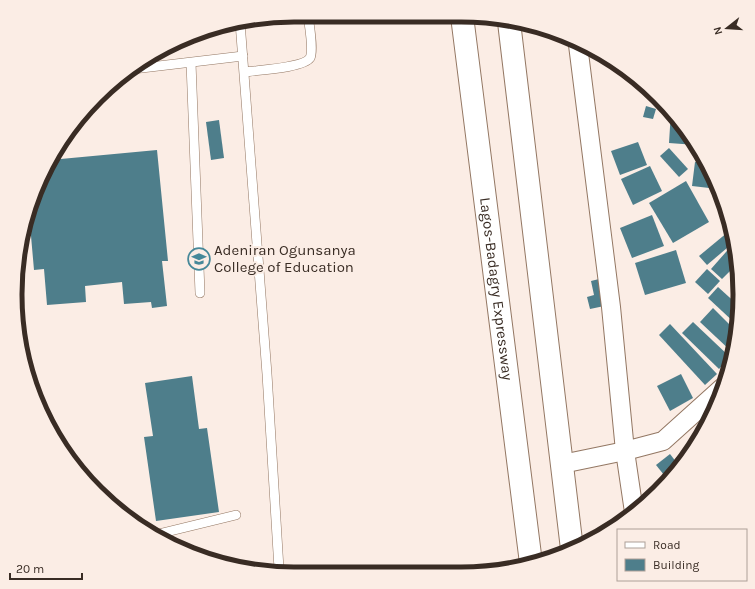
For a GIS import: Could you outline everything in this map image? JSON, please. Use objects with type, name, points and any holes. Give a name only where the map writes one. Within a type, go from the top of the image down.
[{"type":"highway","name":"Lagos-Badagry Expressway","points":[[463,22],[530,558]]},
{"type":"highway","points":[[510,26],[571,543]]},
{"type":"street","points":[[578,49],[610,299],[625,451],[633,505]]},
{"type":"street","points":[[562,464],[625,451],[663,441],[713,396]]},
{"type":"lane","points":[[245,72],[301,64],[310,58],[311,50],[309,22]]},
{"type":"lane","points":[[241,27],[244,56],[279,566]]},
{"type":"lane","points":[[142,69],[244,56]]},
{"type":"lane","points":[[191,62],[200,293]]},
{"type":"lane","points":[[162,532],[236,515]]},
{"type":"building","points":[[646,106],[656,109],[653,119],[643,117]]},
{"type":"building","points":[[219,120],[224,158],[211,160],[206,122]]},
{"type":"building","points":[[670,121],[688,144],[669,143]]},
{"type":"building","points":[[638,142],[647,165],[620,175],[611,151]]},
{"type":"building","points":[[669,148],[688,169],[679,177],[660,156]]},
{"type":"building","points":[[157,150],[168,261],[162,261],[167,306],[152,308],[151,302],[124,304],[122,282],[85,286],[86,302],[47,305],[44,269],[34,270],[30,227],[43,190],[58,159]]},
{"type":"building","points":[[695,162],[698,162],[711,188],[692,186]]},
{"type":"building","points":[[650,166],[662,191],[633,205],[621,179]]},
{"type":"building","points":[[686,181],[709,222],[673,243],[649,203]]},
{"type":"building","points":[[652,215],[664,246],[632,258],[620,228]]},
{"type":"building","points":[[726,233],[729,246],[707,265],[699,256]]},
{"type":"building","points":[[729,248],[732,271],[722,279],[711,269]]},
{"type":"building","points":[[676,250],[686,283],[645,295],[635,263]]},
{"type":"building","points":[[707,269],[720,281],[708,294],[695,282]]},
{"type":"building","points":[[603,278],[609,305],[590,309],[587,297],[594,295],[591,281]]},
{"type":"building","points":[[718,287],[733,300],[732,320],[708,298]]},
{"type":"building","points":[[713,308],[731,326],[728,348],[700,322]]},
{"type":"building","points":[[693,322],[727,354],[724,363],[719,369],[682,333]]},
{"type":"building","points":[[670,324],[717,374],[705,385],[659,335]]},
{"type":"building","points":[[681,374],[693,398],[670,411],[657,386]]},
{"type":"building","points":[[192,376],[199,429],[207,428],[219,512],[156,521],[144,437],[153,436],[145,383]]},
{"type":"building","points":[[670,454],[676,461],[664,475],[656,465]]},
{"type":"place","name":"Adeniran Ogunsanya College of Education","points":[[199,259]]}]
